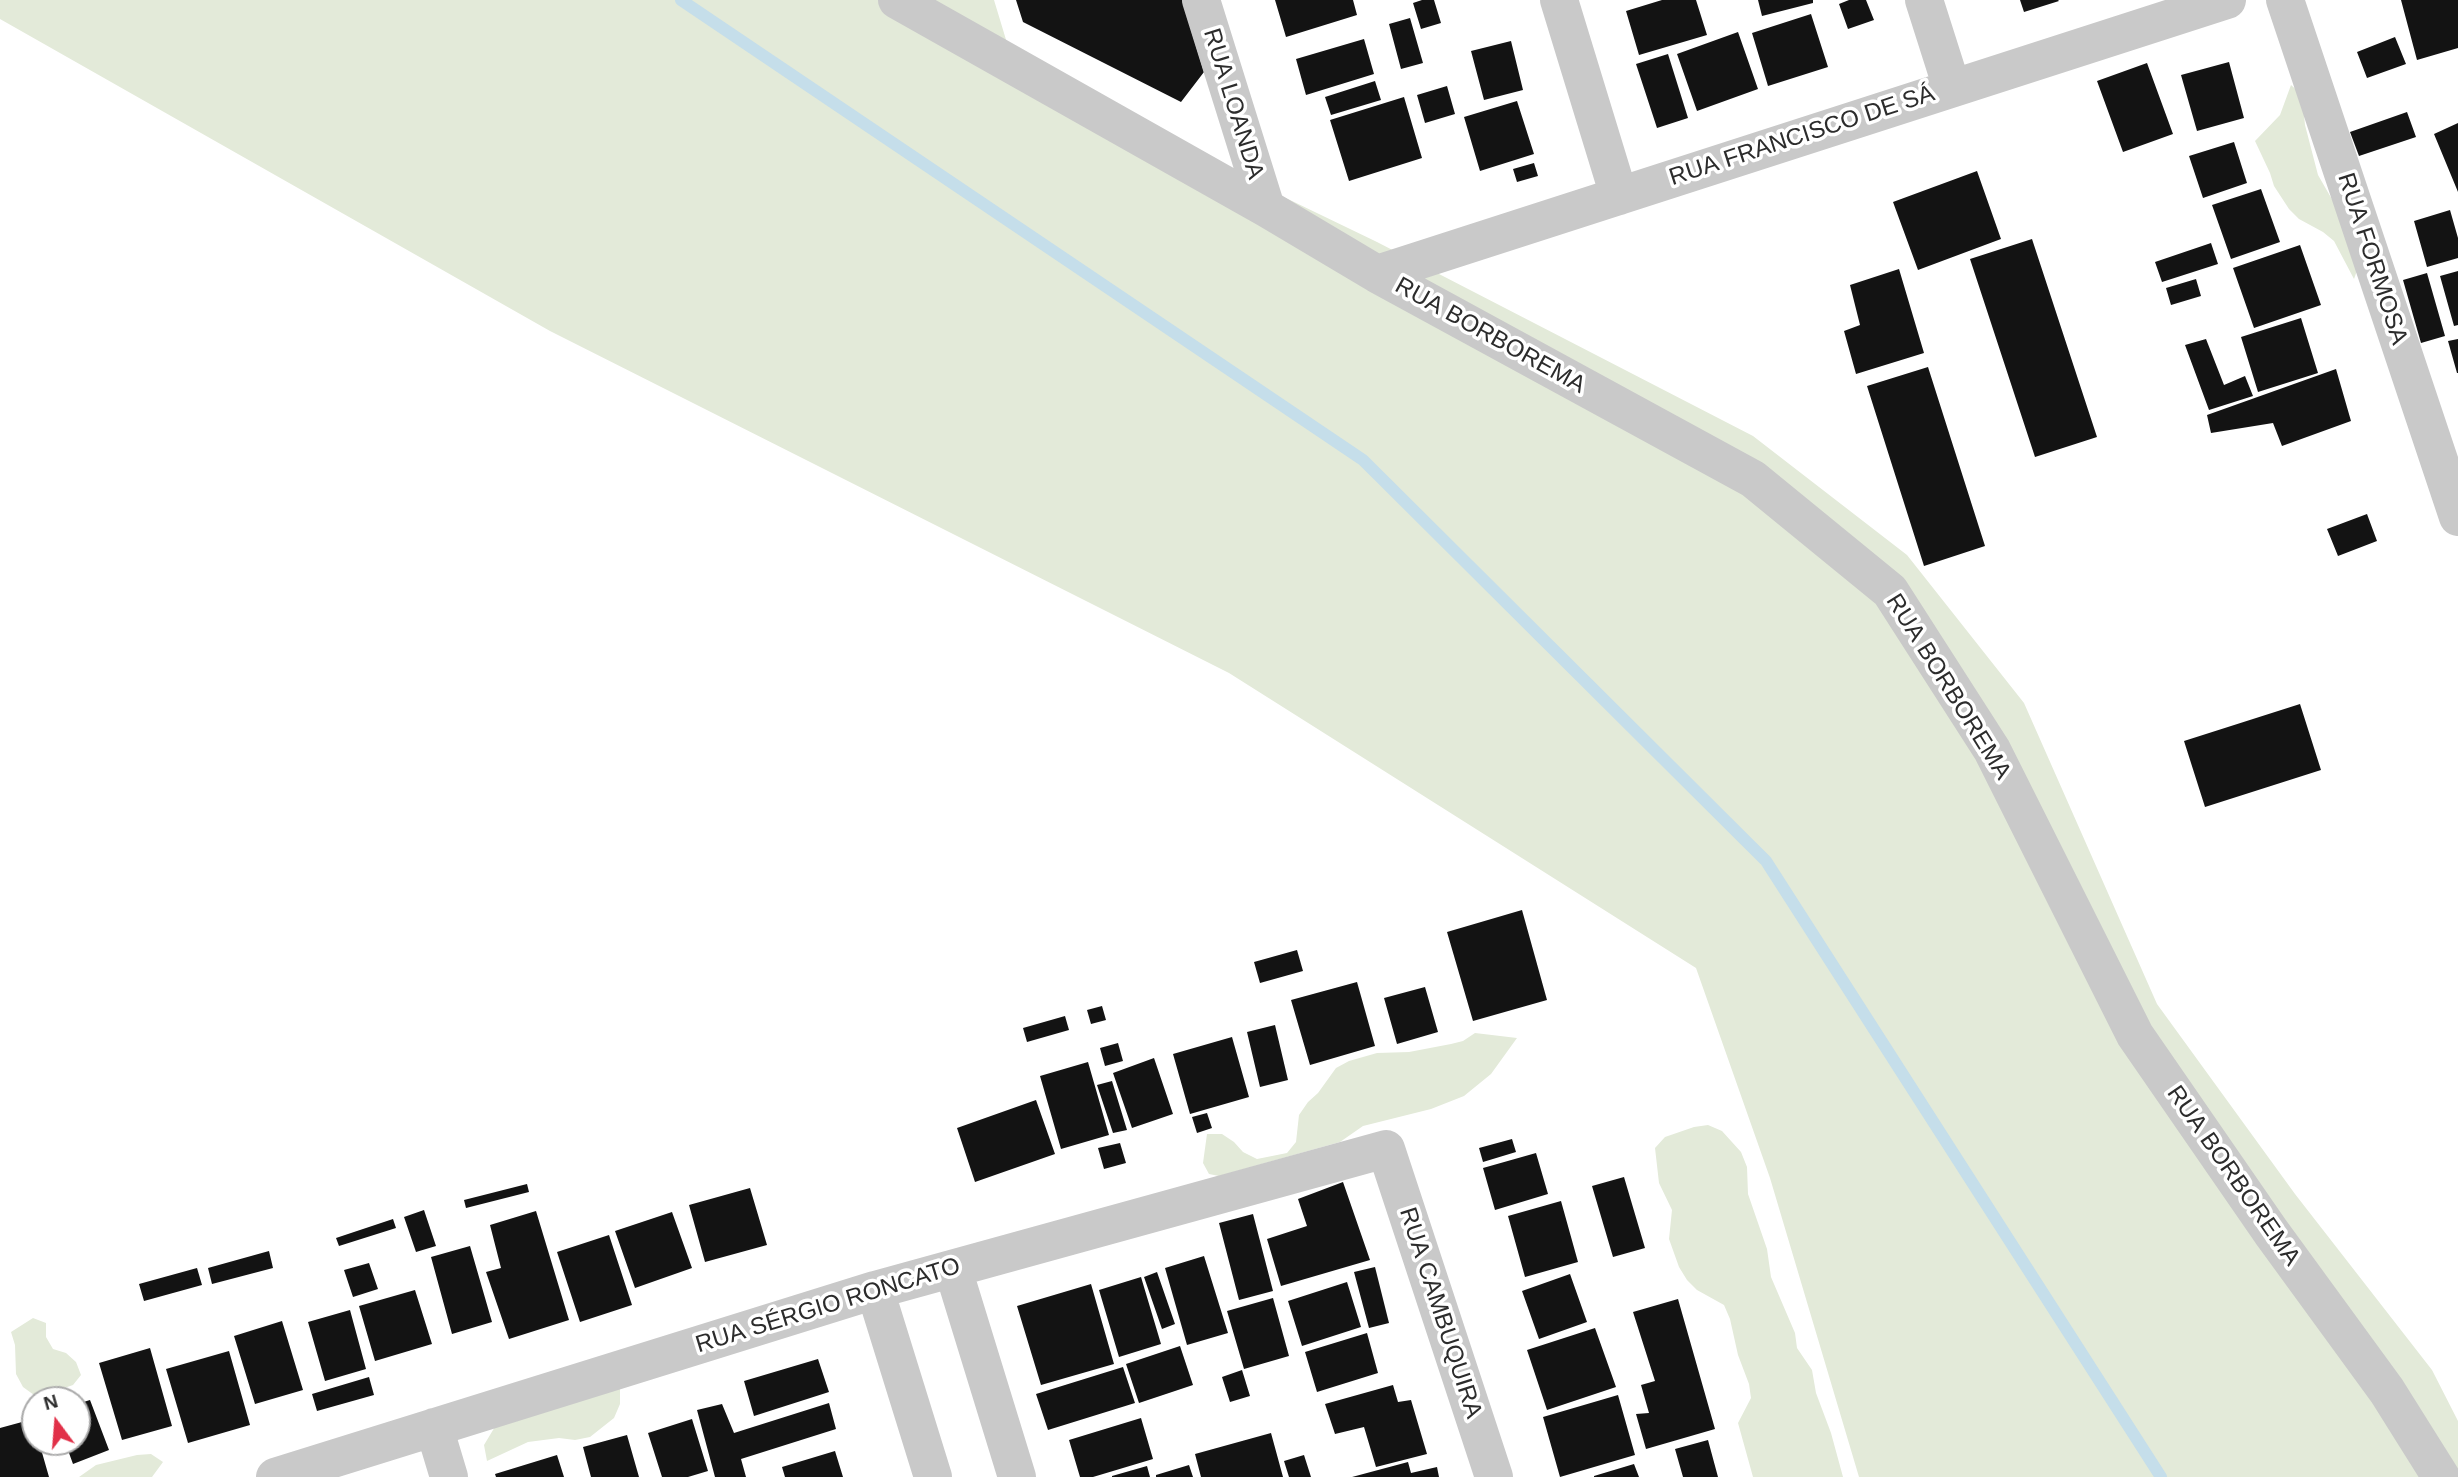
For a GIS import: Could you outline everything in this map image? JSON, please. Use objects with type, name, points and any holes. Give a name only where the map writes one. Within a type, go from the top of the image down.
[{"type":"street","name":"RUA BORBOREMA","points":[[897,0],[1266,208],[1377,274],[1754,479],[1890,591],[1992,750],[2135,1035],[2271,1232],[2387,1391],[2441,1477]]},
{"type":"street","name":"RUA LOANDA","points":[[1200,0],[1266,208]]},
{"type":"street","points":[[1559,0],[1619,196]]},
{"type":"street","points":[[1924,0],[1952,88]]},
{"type":"street","name":"RUA FRANCISCO DE SÁ","points":[[1377,274],[2227,0]]},
{"type":"street","name":"RUA FORMOSA","points":[[2286,0],[2458,517]]},
{"type":"street","name":"RUA SÉRGIO RONCATO","points":[[275,1477],[875,1290],[1386,1149]]},
{"type":"street","name":"RUA CAMBUQUIRA","points":[[1386,1149],[1494,1477]]},
{"type":"street","points":[[953,1269],[1017,1477]]},
{"type":"street","points":[[875,1290],[933,1477]]},
{"type":"street","points":[[434,1427],[449,1477]]},
{"type":"green space","points":[[0,0],[994,0],[1007,43],[1234,173],[1377,242],[1753,436],[1907,555],[2024,703],[2157,1004],[2295,1194],[2432,1370],[2458,1421],[2458,1477],[1859,1477],[1770,1178],[1696,968],[1229,673],[550,331],[0,19]]},
{"type":"green space","points":[[2291,85],[2302,95],[2305,125],[2318,175],[2337,208],[2359,265],[2354,279],[2334,241],[2299,219],[2289,209],[2274,186],[2255,141],[2280,115]]},
{"type":"green space","points":[[1475,1033],[1517,1038],[1491,1074],[1464,1096],[1431,1109],[1363,1126],[1340,1142],[1219,1176],[1209,1174],[1203,1163],[1207,1134],[1222,1134],[1243,1152],[1257,1159],[1287,1153],[1296,1142],[1299,1115],[1336,1068],[1349,1061],[1377,1053],[1409,1052],[1451,1044],[1463,1041]]},
{"type":"green space","points":[[1708,1125],[1722,1131],[1741,1152],[1747,1167],[1748,1194],[1767,1249],[1771,1277],[1795,1333],[1797,1348],[1812,1370],[1816,1393],[1843,1477],[1753,1477],[1738,1423],[1751,1398],[1749,1384],[1738,1355],[1730,1319],[1724,1305],[1697,1290],[1679,1267],[1669,1239],[1672,1210],[1659,1183],[1655,1148],[1665,1137]]},
{"type":"green space","points":[[33,1318],[46,1323],[46,1337],[53,1349],[66,1353],[76,1362],[81,1375],[70,1386],[22,1386],[16,1374],[15,1345],[11,1332]]},
{"type":"green space","points":[[620,1389],[620,1404],[614,1418],[590,1437],[528,1442],[487,1461],[484,1445],[499,1420]]},
{"type":"green space","points":[[151,1454],[163,1462],[152,1477],[79,1477],[96,1465]]},
{"type":"building","points":[[1016,0],[1182,0],[1204,72],[1181,102],[1023,22]]},
{"type":"building","points":[[1275,0],[1353,0],[1357,15],[1286,37]]},
{"type":"building","points":[[1434,0],[1441,23],[1421,29],[1413,3]]},
{"type":"building","points":[[1662,0],[1696,0],[1707,35],[1639,55],[1626,11]]},
{"type":"building","points":[[1758,0],[1813,0],[1813,3],[1762,16]]},
{"type":"building","points":[[1849,0],[1866,0],[1874,20],[1848,29],[1839,4]]},
{"type":"building","points":[[2020,0],[2058,0],[2059,1],[2024,12]]},
{"type":"building","points":[[2401,0],[2458,0],[2458,48],[2417,60]]},
{"type":"building","points":[[1811,14],[1828,67],[1768,86],[1752,33]]},
{"type":"building","points":[[1410,18],[1423,63],[1401,69],[1389,24]]},
{"type":"building","points":[[1738,32],[1758,89],[1697,111],[1677,54]]},
{"type":"building","points":[[2395,37],[2406,64],[2367,78],[2357,52]]},
{"type":"building","points":[[1364,39],[1374,74],[1306,95],[1296,59]]},
{"type":"building","points":[[1511,41],[1523,90],[1484,100],[1471,51]]},
{"type":"building","points":[[1668,54],[1688,118],[1657,128],[1636,64]]},
{"type":"building","points":[[2229,62],[2244,118],[2197,131],[2181,75]]},
{"type":"building","points":[[2147,63],[2173,134],[2123,152],[2097,81]]},
{"type":"building","points":[[1375,81],[1381,100],[1331,115],[1325,97]]},
{"type":"building","points":[[1447,86],[1455,114],[1425,123],[1417,95]]},
{"type":"building","points":[[1404,97],[1422,158],[1349,181],[1330,120]]},
{"type":"building","points":[[1517,101],[1534,154],[1480,171],[1464,117]]},
{"type":"building","points":[[2407,112],[2416,137],[2359,156],[2350,132]]},
{"type":"building","points":[[2458,123],[2458,192],[2434,134]]},
{"type":"building","points":[[2234,142],[2247,183],[2203,198],[2189,156]]},
{"type":"building","points":[[1534,163],[1538,176],[1517,182],[1513,169]]},
{"type":"building","points":[[1977,171],[2001,239],[1918,270],[1893,202]]},
{"type":"building","points":[[2261,189],[2280,242],[2231,259],[2212,205]]},
{"type":"building","points":[[2450,210],[2458,238],[2458,258],[2427,267],[2414,221]]},
{"type":"building","points":[[2032,239],[2097,437],[2035,457],[1970,259]]},
{"type":"building","points":[[2211,243],[2218,264],[2162,282],[2155,262]]},
{"type":"building","points":[[2300,245],[2321,305],[2254,328],[2233,268]]},
{"type":"building","points":[[1899,269],[1924,353],[1856,374],[1844,331],[1860,325],[1850,285]]},
{"type":"building","points":[[2458,271],[2458,325],[2454,326],[2440,276]]},
{"type":"building","points":[[2427,273],[2445,336],[2421,343],[2403,280]]},
{"type":"building","points":[[2196,279],[2201,296],[2171,305],[2166,288]]},
{"type":"building","points":[[2301,318],[2318,373],[2258,392],[2241,337]]},
{"type":"building","points":[[2206,339],[2224,385],[2245,376],[2253,396],[2209,410],[2185,345]]},
{"type":"building","points":[[2458,339],[2458,373],[2457,373],[2448,341]]},
{"type":"building","points":[[1928,367],[1985,546],[1924,566],[1867,386]]},
{"type":"building","points":[[2336,369],[2351,421],[2282,446],[2273,423],[2211,433],[2207,415]]},
{"type":"building","points":[[2367,514],[2377,541],[2338,556],[2327,529]]},
{"type":"building","points":[[2300,704],[2321,770],[2205,807],[2184,741]]},
{"type":"building","points":[[1522,910],[1547,1000],[1473,1021],[1447,932]]},
{"type":"building","points":[[1297,950],[1303,971],[1260,983],[1254,962]]},
{"type":"building","points":[[1357,982],[1375,1046],[1310,1065],[1291,1000]]},
{"type":"building","points":[[1425,987],[1438,1032],[1397,1044],[1384,998]]},
{"type":"building","points":[[1102,1006],[1106,1020],[1091,1024],[1087,1010]]},
{"type":"building","points":[[1065,1016],[1069,1030],[1027,1042],[1023,1028]]},
{"type":"building","points":[[1275,1025],[1288,1080],[1260,1087],[1247,1032]]},
{"type":"building","points":[[1232,1037],[1249,1097],[1190,1114],[1173,1054]]},
{"type":"building","points":[[1118,1043],[1123,1061],[1105,1066],[1100,1048]]},
{"type":"building","points":[[1154,1058],[1173,1114],[1132,1128],[1113,1073]]},
{"type":"building","points":[[1088,1062],[1109,1135],[1061,1149],[1040,1076]]},
{"type":"building","points":[[1112,1081],[1127,1130],[1113,1133],[1097,1085]]},
{"type":"building","points":[[1036,1100],[1055,1154],[975,1182],[957,1128]]},
{"type":"building","points":[[1207,1113],[1212,1128],[1197,1133],[1192,1117]]},
{"type":"building","points":[[1512,1139],[1516,1152],[1483,1162],[1479,1148]]},
{"type":"building","points":[[1120,1143],[1126,1163],[1104,1169],[1098,1148]]},
{"type":"building","points":[[1536,1153],[1548,1194],[1495,1210],[1483,1168]]},
{"type":"building","points":[[1624,1177],[1645,1248],[1613,1257],[1592,1186]]},
{"type":"building","points":[[1343,1182],[1370,1260],[1281,1286],[1267,1239],[1307,1226],[1298,1199]]},
{"type":"building","points":[[527,1184],[529,1192],[466,1208],[464,1200]]},
{"type":"building","points":[[750,1188],[767,1245],[705,1262],[689,1205]]},
{"type":"building","points":[[1561,1201],[1578,1262],[1525,1277],[1508,1216]]},
{"type":"building","points":[[424,1210],[436,1246],[416,1252],[404,1217]]},
{"type":"building","points":[[536,1211],[569,1320],[509,1339],[486,1272],[501,1268],[490,1225]]},
{"type":"building","points":[[672,1212],[692,1268],[635,1288],[615,1231]]},
{"type":"building","points":[[1253,1214],[1273,1291],[1239,1300],[1219,1223]]},
{"type":"building","points":[[393,1219],[396,1228],[339,1246],[336,1238]]},
{"type":"building","points":[[609,1235],[632,1305],[580,1322],[557,1252]]},
{"type":"building","points":[[470,1246],[492,1322],[452,1334],[431,1257]]},
{"type":"building","points":[[269,1251],[273,1268],[212,1284],[208,1268]]},
{"type":"building","points":[[1204,1256],[1228,1333],[1187,1345],[1165,1268]]},
{"type":"building","points":[[369,1263],[378,1289],[353,1297],[344,1270]]},
{"type":"building","points":[[1375,1267],[1389,1323],[1369,1328],[1354,1272]]},
{"type":"building","points":[[197,1268],[202,1285],[144,1301],[139,1284]]},
{"type":"building","points":[[1157,1272],[1175,1324],[1162,1329],[1144,1277]]},
{"type":"building","points":[[1570,1274],[1587,1322],[1539,1339],[1522,1291]]},
{"type":"building","points":[[1141,1277],[1161,1344],[1119,1357],[1099,1290]]},
{"type":"building","points":[[1347,1282],[1361,1327],[1302,1346],[1288,1301]]},
{"type":"building","points":[[1091,1284],[1114,1364],[1041,1385],[1017,1306]]},
{"type":"building","points":[[415,1290],[432,1344],[375,1361],[359,1306]]},
{"type":"building","points":[[1273,1298],[1289,1356],[1244,1369],[1227,1311]]},
{"type":"building","points":[[1678,1299],[1715,1429],[1646,1449],[1636,1414],[1649,1413],[1641,1385],[1655,1381],[1633,1312]]},
{"type":"building","points":[[350,1310],[366,1369],[325,1381],[308,1322]]},
{"type":"building","points":[[282,1321],[303,1390],[255,1404],[234,1336]]},
{"type":"building","points":[[1595,1328],[1616,1387],[1547,1410],[1527,1350]]},
{"type":"building","points":[[1367,1333],[1378,1373],[1317,1392],[1305,1352]]},
{"type":"building","points":[[1180,1346],[1193,1385],[1139,1403],[1126,1364]]},
{"type":"building","points":[[150,1348],[172,1426],[122,1440],[99,1363]]},
{"type":"building","points":[[229,1351],[250,1425],[188,1443],[166,1369]]},
{"type":"building","points":[[818,1359],[829,1392],[754,1416],[744,1381]]},
{"type":"building","points":[[1123,1367],[1135,1403],[1048,1430],[1036,1394]]},
{"type":"building","points":[[1242,1370],[1250,1396],[1230,1402],[1222,1377]]},
{"type":"building","points":[[369,1377],[374,1395],[317,1411],[312,1394]]},
{"type":"building","points":[[1393,1385],[1398,1402],[1411,1400],[1427,1454],[1376,1467],[1364,1427],[1335,1434],[1325,1404]]},
{"type":"building","points":[[1618,1395],[1635,1455],[1560,1477],[1543,1417]]},
{"type":"building","points":[[91,1403],[109,1450],[73,1464],[70,1456],[91,1456]]},
{"type":"building","points":[[829,1403],[836,1429],[741,1459],[746,1477],[715,1477],[697,1410],[722,1404],[734,1433]]},
{"type":"building","points":[[1141,1418],[1153,1459],[1093,1477],[1080,1477],[1069,1440]]},
{"type":"building","points":[[692,1419],[708,1471],[688,1477],[662,1477],[648,1433]]},
{"type":"building","points":[[21,1422],[21,1456],[43,1456],[49,1477],[0,1477],[0,1428]]},
{"type":"building","points":[[1271,1433],[1283,1477],[1201,1477],[1195,1454]]},
{"type":"building","points":[[627,1435],[639,1477],[591,1477],[583,1447]]},
{"type":"building","points":[[1708,1440],[1718,1477],[1683,1477],[1675,1449]]},
{"type":"building","points":[[835,1451],[843,1477],[785,1477],[782,1467]]},
{"type":"building","points":[[557,1455],[564,1477],[496,1477],[495,1474]]},
{"type":"building","points":[[1304,1455],[1311,1477],[1289,1477],[1284,1461]]},
{"type":"building","points":[[1408,1462],[1411,1473],[1437,1467],[1439,1477],[1352,1477]]},
{"type":"building","points":[[1634,1464],[1639,1477],[1594,1477],[1594,1476]]},
{"type":"building","points":[[1189,1465],[1193,1477],[1156,1477],[1156,1475]]},
{"type":"building","points":[[1147,1466],[1150,1477],[1112,1477],[1112,1476]]},
{"type":"waterway","points":[[681,0],[1363,460],[1766,861],[2161,1477]]}]
